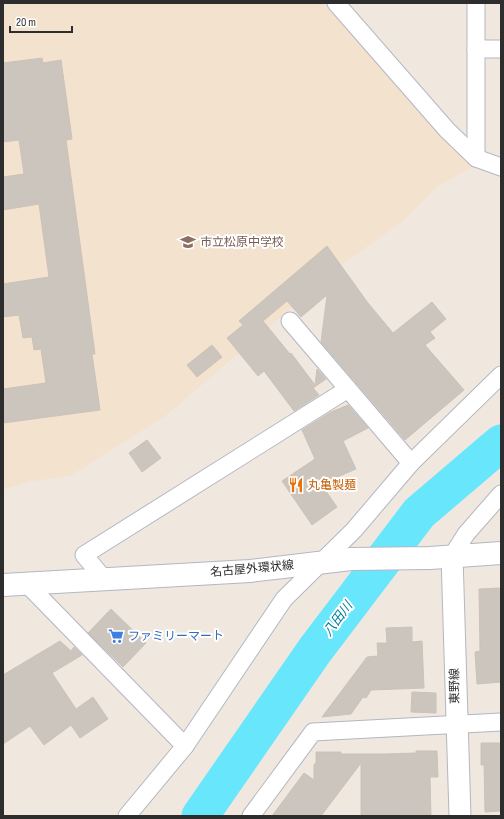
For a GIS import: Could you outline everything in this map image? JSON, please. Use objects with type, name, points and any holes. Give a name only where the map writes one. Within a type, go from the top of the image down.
[{"type":"main road","name":"名古屋外環状線","points":[[3,585],[250,571],[351,559],[430,558],[501,553]]},
{"type":"street","points":[[336,3],[446,130],[476,158],[501,167]]},
{"type":"street","points":[[476,3],[476,158]]},
{"type":"street","points":[[476,49],[501,49]]},
{"type":"street","points":[[290,321],[411,463]]},
{"type":"street","points":[[127,816],[185,746],[284,599],[354,530],[411,463],[501,375]]},
{"type":"street","points":[[104,579],[84,555],[348,389]]},
{"type":"street","points":[[452,556],[466,534],[501,494]]},
{"type":"street","name":"東野線","points":[[452,556],[460,816]]},
{"type":"street","points":[[27,584],[185,746]]},
{"type":"street","points":[[251,816],[313,732],[501,722]]},
{"type":"shaded area","name":"市立松原中学校","points":[[3,3],[330,3],[474,166],[437,187],[401,223],[345,262],[165,416],[70,476],[32,481],[3,489]]},
{"type":"building","points":[[42,58],[43,63],[61,60],[72,139],[66,140],[95,354],[92,354],[100,410],[3,423],[3,389],[46,383],[41,349],[34,350],[32,337],[23,338],[19,315],[3,317],[3,284],[49,277],[39,204],[3,210],[3,177],[24,174],[19,140],[3,142],[3,63]]},
{"type":"building","points":[[327,246],[368,303],[393,333],[432,302],[446,319],[430,332],[435,338],[425,345],[464,390],[405,440],[321,342],[327,295],[301,317],[287,301],[263,321],[290,354],[291,353],[315,385],[317,369],[326,379],[313,388],[319,395],[294,411],[264,371],[258,376],[227,338],[243,325],[239,321]]},
{"type":"building","points":[[212,345],[222,357],[197,377],[187,365]]},
{"type":"building","points":[[348,405],[368,428],[343,441],[356,469],[321,484],[337,507],[312,525],[282,481],[315,459],[302,430],[331,412]]},
{"type":"building","points":[[147,440],[161,458],[142,472],[129,453]]},
{"type":"building","points":[[501,588],[501,682],[477,684],[475,652],[480,651],[479,589]]},
{"type":"building","points":[[111,609],[146,643],[123,667],[88,633]]},
{"type":"building","points":[[412,627],[412,642],[422,641],[424,688],[371,690],[366,698],[363,697],[351,714],[322,717],[367,657],[378,656],[377,643],[387,643],[386,628]]},
{"type":"building","points":[[60,641],[71,651],[74,647],[82,655],[52,673],[76,709],[93,697],[108,719],[80,738],[71,725],[44,745],[30,726],[3,744],[3,675]]},
{"type":"building","points":[[412,692],[436,693],[436,713],[411,712]]},
{"type":"building","points":[[481,743],[501,743],[501,811],[485,812],[484,765],[481,765]]},
{"type":"building","points":[[416,751],[437,751],[438,777],[430,777],[431,816],[361,815],[361,763],[321,816],[272,816],[304,773],[314,780],[316,752],[341,752],[341,754],[383,754],[416,753]]},
{"type":"waterway","name":"八田川","points":[[200,816],[315,650],[419,513],[501,443]]},
{"type":"place","name":"市立松原中学校","points":[[188,242]]},
{"type":"place","name":"丸亀製麺","points":[[296,485]]},
{"type":"place","name":"ファミリーマート","points":[[116,636]]}]
